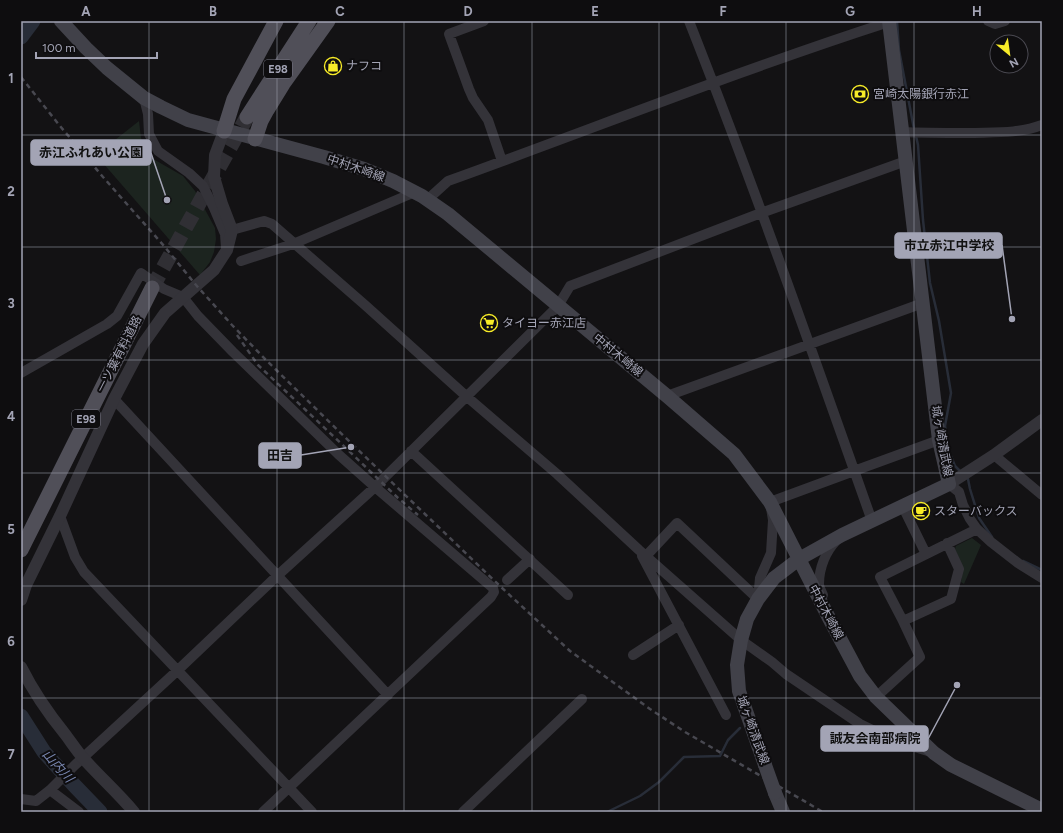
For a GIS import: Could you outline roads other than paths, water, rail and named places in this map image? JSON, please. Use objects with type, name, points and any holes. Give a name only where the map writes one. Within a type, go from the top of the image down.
[{"type":"main road","name":"中村木崎線","points":[[61,21],[107,68],[144,98],[188,120],[364,169],[415,192],[448,214],[667,396],[734,454],[770,502],[798,559],[860,676],[876,697],[934,753],[951,765],[1042,810]]},
{"type":"main road","points":[[224,130],[234,99],[276,21]]},
{"type":"main road","name":"E98","points":[[297,21],[247,117],[309,21]]},
{"type":"main road","points":[[255,139],[261,121],[283,84],[328,21]]},
{"type":"main road","name":"城ヶ崎清武線","points":[[783,812],[738,691],[737,665],[741,640],[747,619],[758,599],[774,578],[798,559],[842,535],[903,507],[958,478],[939,440],[906,161],[906,132],[889,22]]},
{"type":"main road","name":"一ツ葉有料道路","points":[[21,550],[152,288]]},
{"type":"street","points":[[484,21],[449,34],[473,98],[488,120],[502,161]]},
{"type":"street","points":[[689,21],[713,82],[809,344],[872,521]]},
{"type":"street","points":[[988,21],[995,24],[1005,21]]},
{"type":"street","points":[[428,200],[448,181],[713,82],[889,22]]},
{"type":"street","points":[[144,98],[148,114],[149,134],[158,151],[189,173],[203,186],[225,234],[227,250]]},
{"type":"street","points":[[906,132],[999,132],[1026,130],[1042,125]]},
{"type":"street","points":[[21,600],[26,585],[114,400],[143,344],[165,313],[214,270],[227,250],[232,230],[214,177],[215,154],[224,130]]},
{"type":"street","points":[[21,802],[36,801],[53,788],[79,761],[277,576],[375,488],[558,306],[570,286],[761,213],[906,161]]},
{"type":"street","points":[[241,261],[293,244],[415,192]]},
{"type":"street","points":[[232,230],[264,221],[272,224],[466,396],[557,474],[741,640],[786,674],[860,724],[895,741],[934,753]]},
{"type":"street","points":[[21,373],[107,324],[116,316],[141,273],[164,289],[182,298],[233,352],[375,488],[493,588],[494,592],[491,597],[263,812]]},
{"type":"street","points":[[667,396],[923,303]]},
{"type":"street","points":[[114,400],[388,695]]},
{"type":"street","points":[[1041,421],[994,455],[958,478],[959,492],[963,505],[977,529],[1018,563],[1042,578]]},
{"type":"street","points":[[758,599],[760,578],[771,553],[773,520],[770,502],[939,440]]},
{"type":"street","points":[[411,451],[568,594]]},
{"type":"street","points":[[994,455],[1042,495]]},
{"type":"street","points":[[903,507],[926,554]]},
{"type":"street","points":[[60,516],[74,557],[84,572],[312,812]]},
{"type":"street","points":[[643,553],[677,523],[758,599]]},
{"type":"street","points":[[876,697],[920,657],[880,577],[977,529]]},
{"type":"street","points":[[829,618],[827,606],[819,585],[821,568],[830,547],[842,535]]},
{"type":"street","points":[[903,621],[951,599],[959,569],[947,543]]},
{"type":"street","points":[[643,553],[726,715]]},
{"type":"street","points":[[507,580],[530,559]]},
{"type":"street","points":[[633,655],[679,625]]},
{"type":"street","points":[[21,667],[79,761],[121,797],[134,812]]},
{"type":"street","points":[[463,812],[582,700]]},
{"type":"street","points":[[53,788],[79,812]]},
{"type":"street","points":[[21,799],[36,801]]},
{"type":"waterway","name":"山内川","points":[[21,37],[33,21]]},
{"type":"waterway","points":[[897,21],[899,50],[914,129]]},
{"type":"waterway","points":[[916,136],[930,283],[939,321],[951,393],[945,426],[949,451],[955,466],[961,472]]},
{"type":"waterway","points":[[965,477],[968,479],[979,518],[992,537]]},
{"type":"waterway","points":[[1023,561],[1042,570]]},
{"type":"waterway","name":"山内川","points":[[21,716],[44,752],[100,812]]},
{"type":"waterway","points":[[607,812],[640,796],[659,782],[684,757],[720,756],[728,740],[740,728]]},
{"type":"tunnel","points":[[152,288],[247,117]]},
{"type":"railway","points":[[21,77],[103,177],[232,325],[353,445],[570,651],[650,709],[685,732],[823,812]]},
{"type":"railway","points":[[237,335],[258,365],[398,498],[418,515]]},
{"type":"place","name":"ナフコ","points":[[333,66]]},
{"type":"place","name":"宮崎太陽銀行赤江","points":[[860,94]]},
{"type":"place","name":"赤江ふれあい公園","points":[[167,200]]},
{"type":"place","name":"市立赤江中学校","points":[[1012,319]]},
{"type":"place","name":"タイヨー赤江店","points":[[489,323]]},
{"type":"place","name":"田吉","points":[[351,447]]},
{"type":"place","name":"スターバックス","points":[[921,511]]},
{"type":"place","name":"誠友会南部病院","points":[[957,685]]}]
